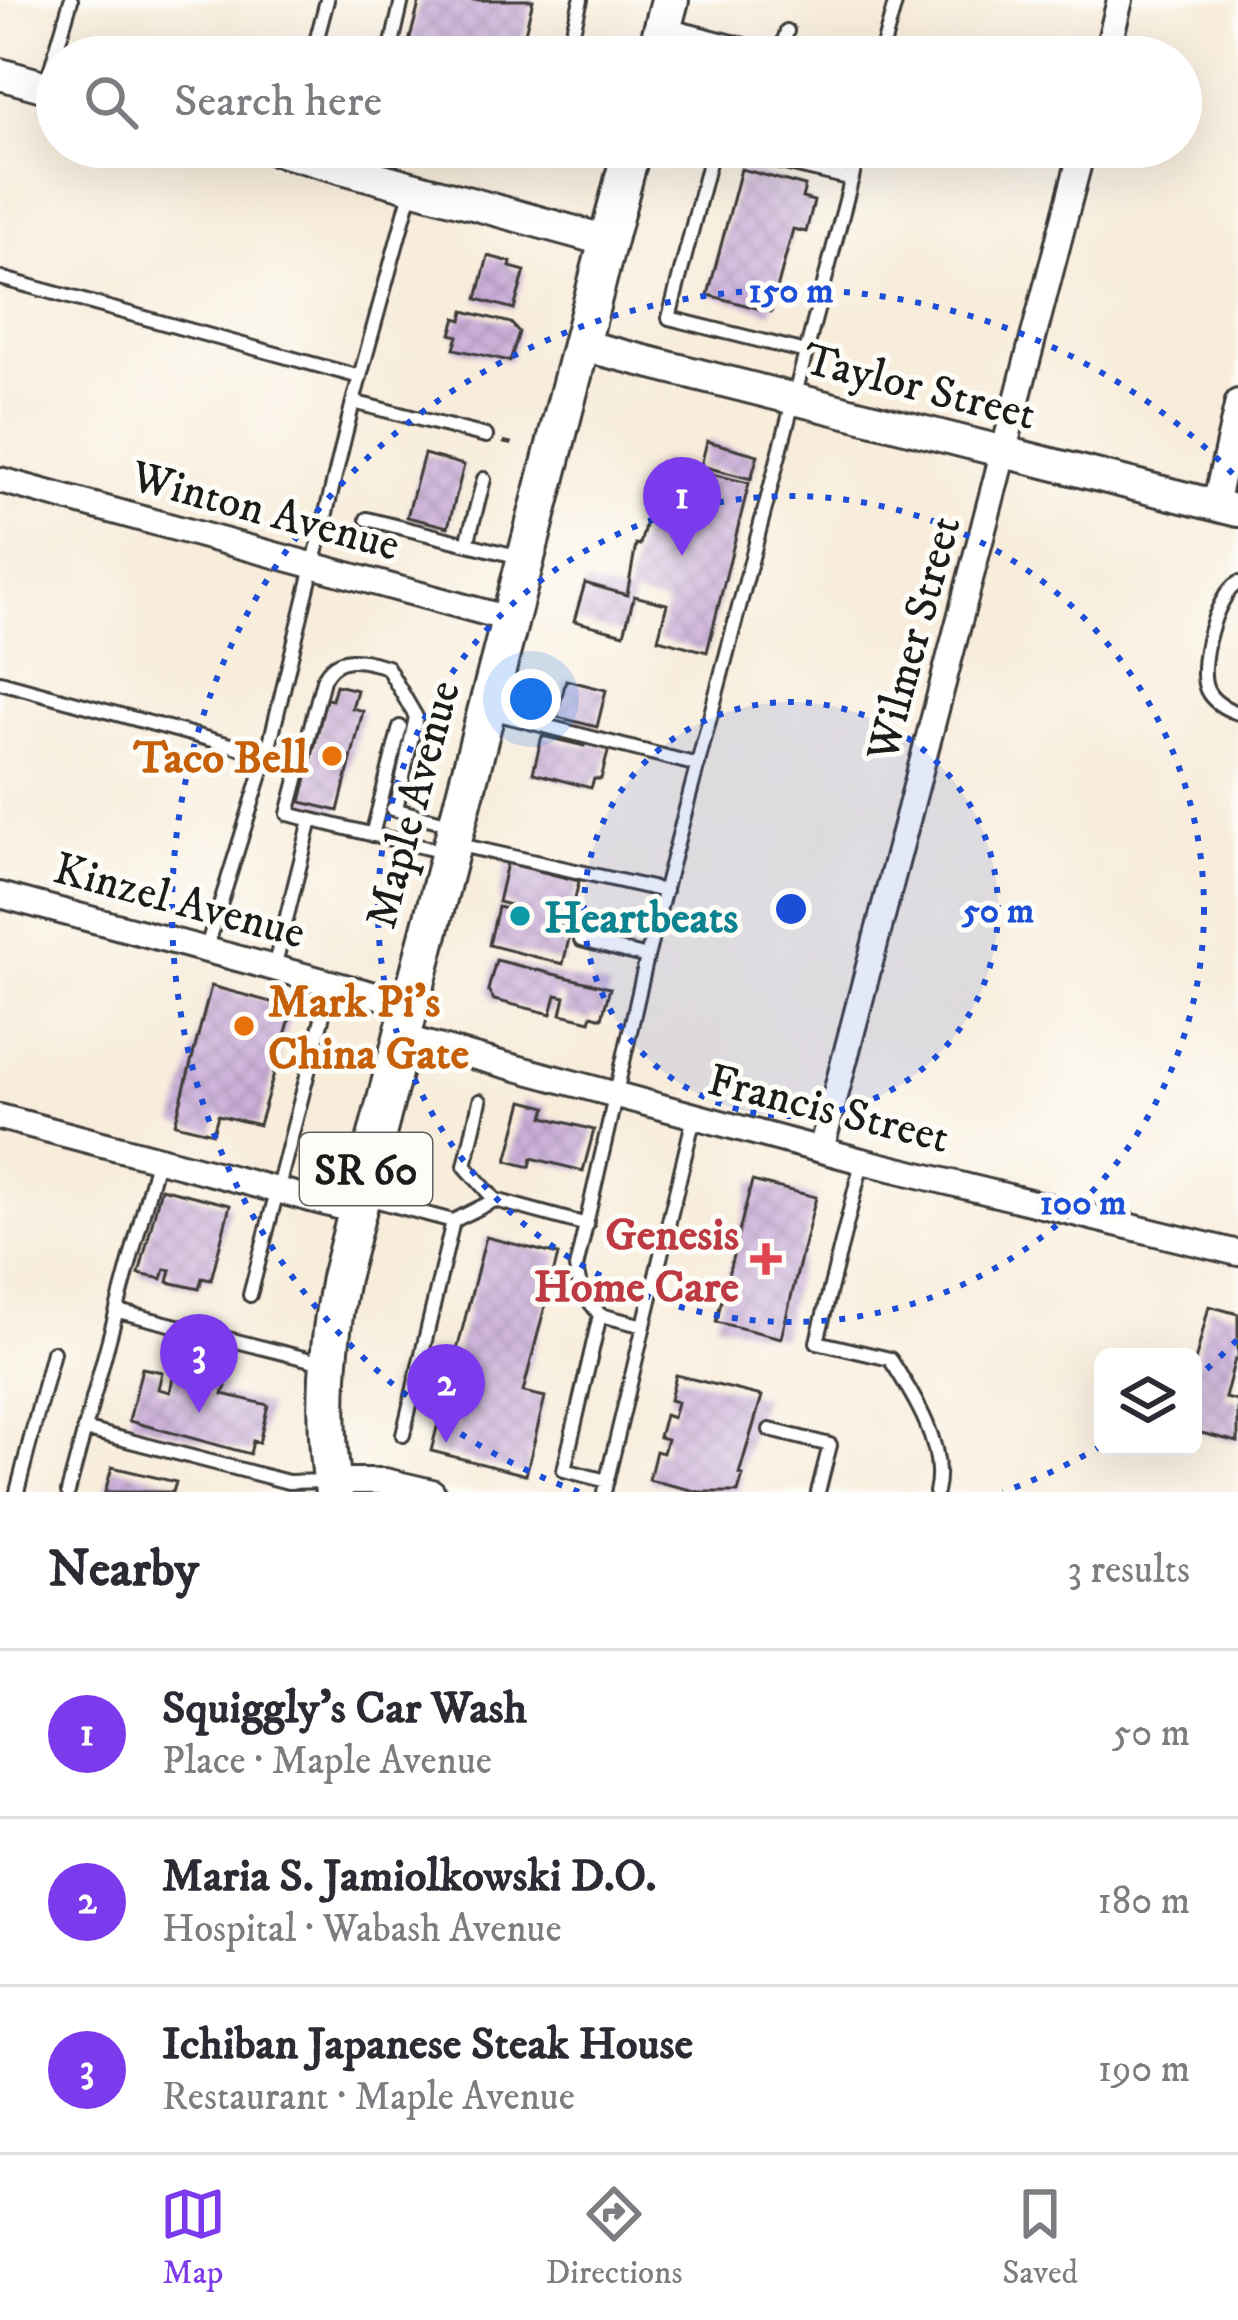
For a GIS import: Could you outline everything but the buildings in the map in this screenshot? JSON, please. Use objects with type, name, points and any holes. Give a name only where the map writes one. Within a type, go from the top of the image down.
[{"type":"main road","name":"Maple Avenue","points":[[333,1486],[331,1326],[357,1204],[627,168]]},
{"type":"street","points":[[1111,36],[1120,0]]},
{"type":"street","points":[[0,74],[36,84]]},
{"type":"street","points":[[365,168],[412,187],[608,241]]},
{"type":"street","name":"Wilmer Street","points":[[821,1150],[1078,168]]},
{"type":"street","name":"Taylor Street","points":[[580,345],[1227,508]]},
{"type":"street","points":[[1227,508],[1238,402]]},
{"type":"street","name":"Winton Avenue","points":[[0,481],[509,619]]},
{"type":"street","name":"Kinzel Avenue","points":[[0,895],[332,983],[405,1020]]},
{"type":"street","name":"Francis Street","points":[[405,1020],[694,1117],[1238,1252]]},
{"type":"street","points":[[0,1117],[277,1189],[357,1204]]},
{"type":"street","points":[[333,1486],[385,1481],[431,1492]]},
{"type":"lane","points":[[63,36],[71,0]]},
{"type":"lane","points":[[318,36],[327,0]]},
{"type":"lane","points":[[394,36],[402,0]]},
{"type":"lane","points":[[572,36],[581,0]]},
{"type":"lane","points":[[886,36],[896,0]]},
{"type":"lane","points":[[663,27],[702,36]]},
{"type":"lane","points":[[785,36],[787,31]]},
{"type":"lane","points":[[709,168],[670,318],[806,352]]},
{"type":"lane","points":[[804,168],[851,179]]},
{"type":"lane","points":[[644,1326],[600,1315],[581,1291],[576,1268],[647,957],[854,168]]},
{"type":"lane","points":[[206,950],[267,755],[353,402],[412,187]]},
{"type":"lane","points":[[0,278],[360,376]]},
{"type":"lane","points":[[353,402],[486,436]]},
{"type":"lane","points":[[467,544],[484,479]]},
{"type":"lane","points":[[367,519],[525,559]]},
{"type":"lane","points":[[1238,583],[1225,590],[1218,605],[1203,671],[1205,688],[1214,700],[1238,713]]},
{"type":"lane","points":[[396,809],[416,717],[387,667],[345,659],[328,669],[323,680],[288,814],[372,835],[452,840],[664,891]]},
{"type":"lane","points":[[0,682],[267,755]]},
{"type":"lane","points":[[485,710],[698,764]]},
{"type":"lane","points":[[372,835],[400,727]]},
{"type":"lane","points":[[380,805],[452,840]]},
{"type":"lane","points":[[274,968],[311,820]]},
{"type":"lane","points":[[581,940],[647,957]]},
{"type":"lane","points":[[250,1295],[332,983]]},
{"type":"lane","points":[[480,1101],[465,1166],[495,1200],[587,1225]]},
{"type":"lane","points":[[600,1315],[564,1470],[606,1486],[694,1117]]},
{"type":"lane","points":[[68,1492],[158,1156]]},
{"type":"lane","points":[[862,1161],[817,1342],[890,1359],[909,1388],[942,1468],[936,1492]]},
{"type":"lane","points":[[357,1204],[453,1221],[495,1200]]},
{"type":"lane","points":[[403,1435],[453,1221]]},
{"type":"lane","points":[[118,1311],[328,1364]]},
{"type":"lane","points":[[17,1492],[53,1352]]},
{"type":"lane","points":[[84,1429],[288,1482],[333,1486]]},
{"type":"lane","points":[[770,1430],[830,1445],[818,1492]]},
{"type":"path","points":[[503,442],[517,445]]},
{"type":"place","name":"Squiggly's Car Wash","points":[[682,556]]},
{"type":"place","name":"Taco Bell","points":[[332,756]]},
{"type":"place","name":"Heartbeats","points":[[520,916]]},
{"type":"place","name":"Mark Pi's China Gate","points":[[244,1026]]},
{"type":"place","name":"Genesis Home Care","points":[[766,1259]]},
{"type":"place","name":"Ichiban Japanese Steak House","points":[[199,1413]]},
{"type":"place","name":"Maria S. Jamiolkowski D.O.","points":[[446,1443]]}]
